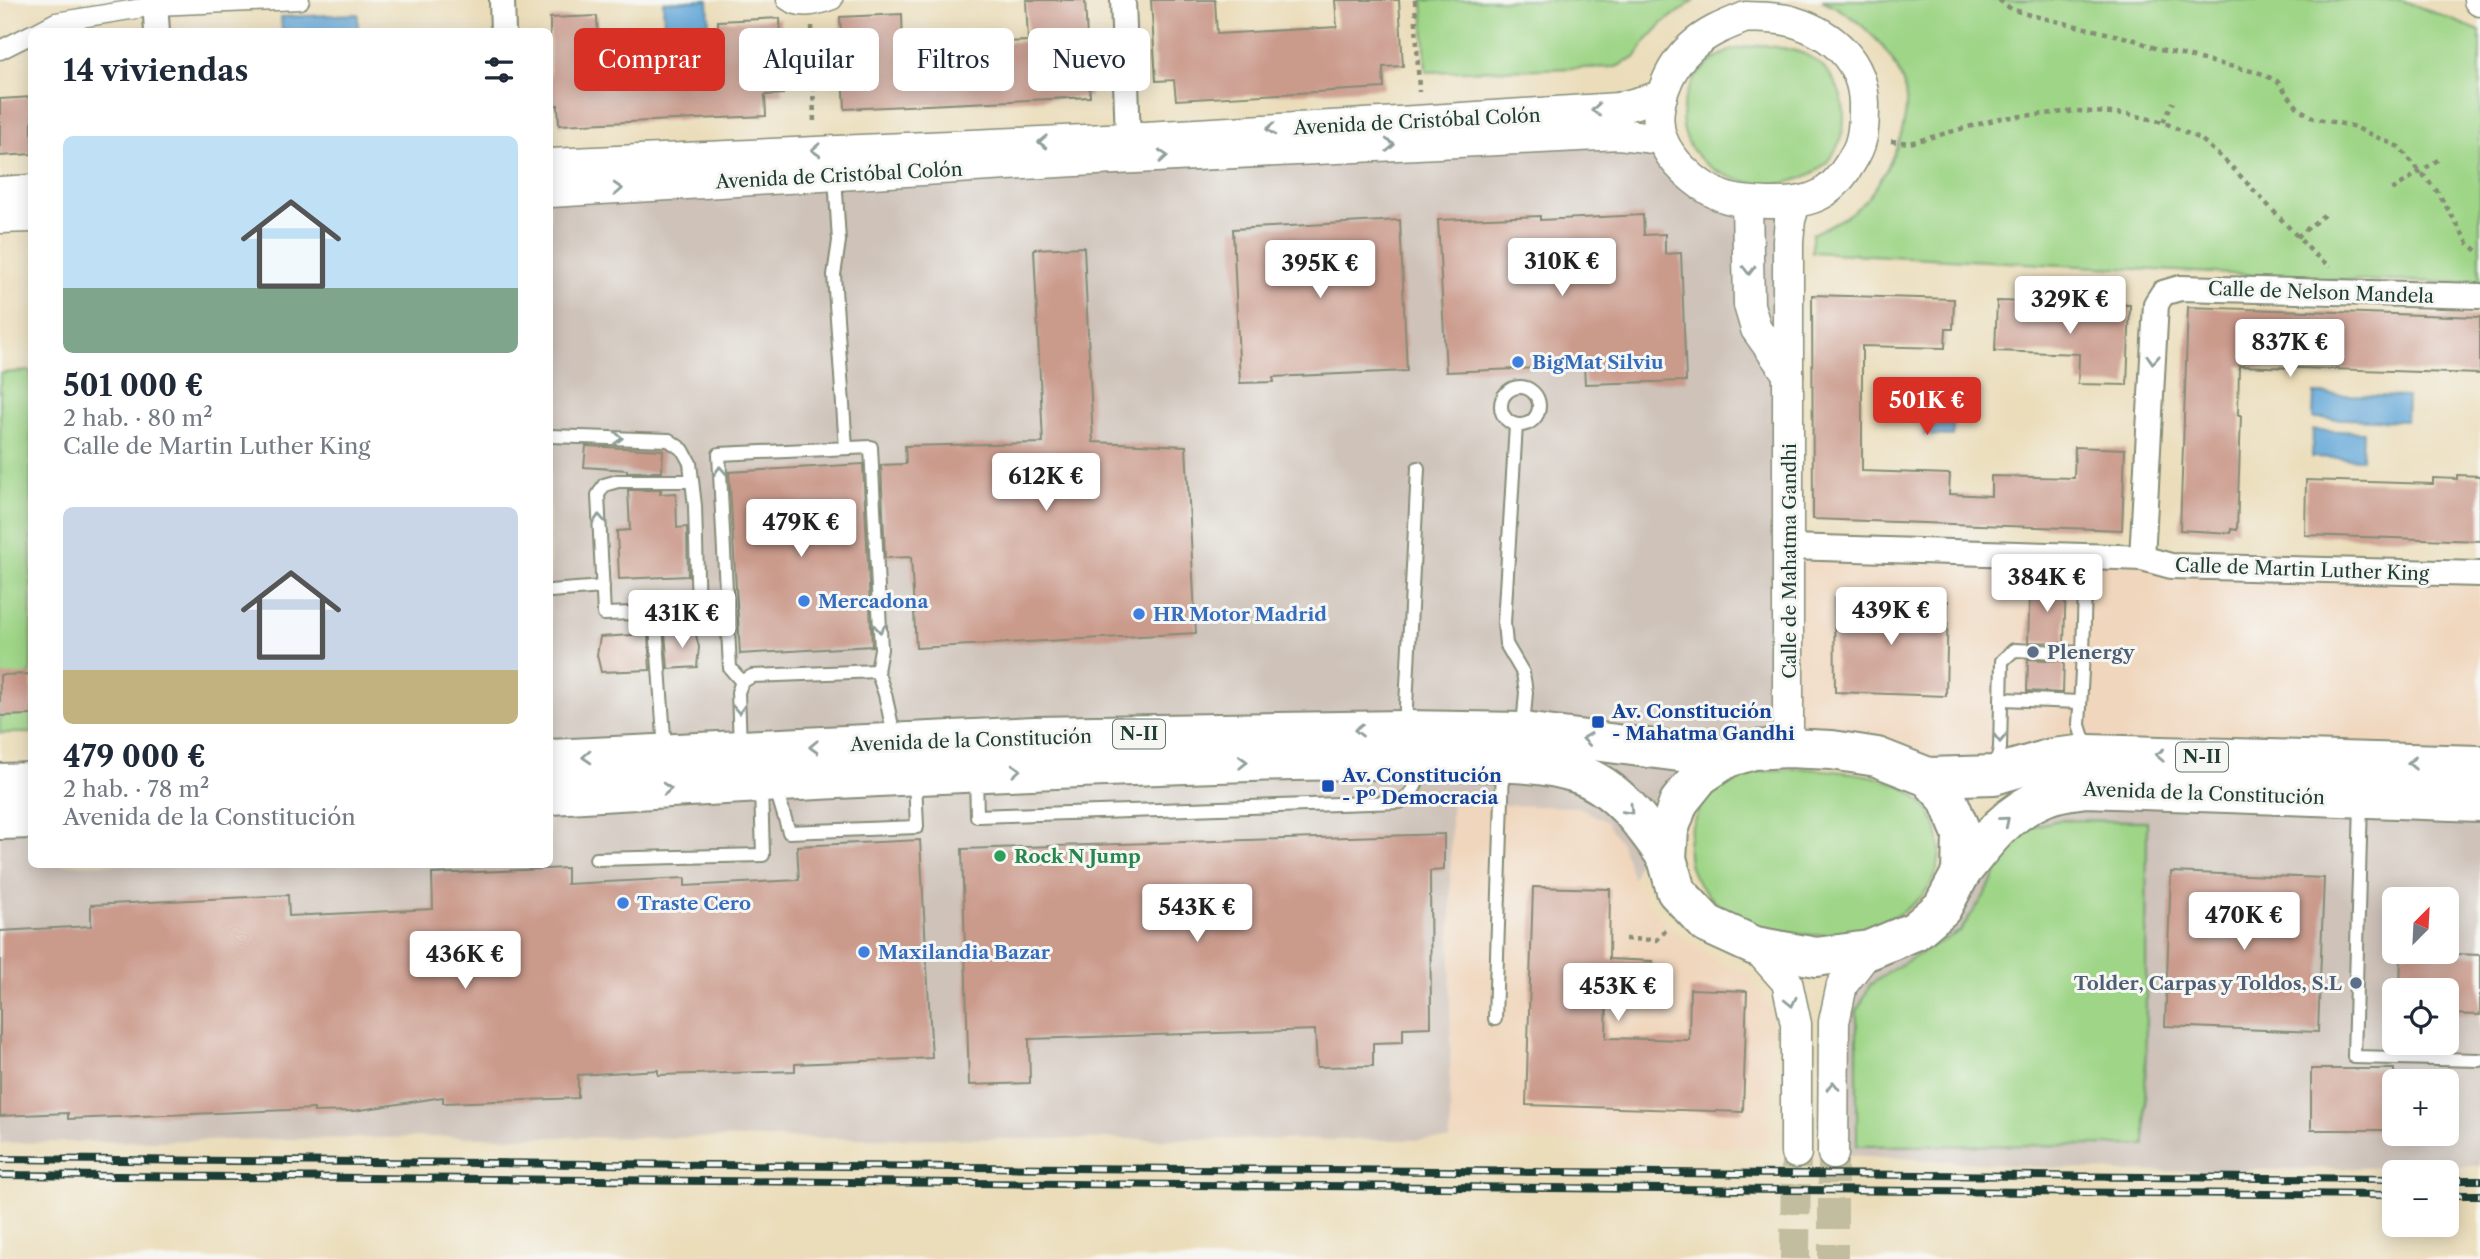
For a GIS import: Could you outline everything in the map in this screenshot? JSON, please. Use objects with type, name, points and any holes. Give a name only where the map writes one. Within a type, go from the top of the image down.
[{"type":"main road","name":"Avenida de la Constitución","points":[[553,796],[767,783],[1035,736],[1513,747],[1727,758]]},
{"type":"main road","name":"Avenida de la Constitución","points":[[553,759],[740,750],[905,759],[975,772],[1314,760],[1413,745]]},
{"type":"main road","name":"Avenida de la Constitución","points":[[1513,747],[1539,765],[1577,773],[1604,787],[1641,822],[1667,859]]},
{"type":"main road","name":"N-II","points":[[1788,748],[1832,750],[1877,757],[1928,777],[1947,798],[1962,834],[1961,873],[1942,908],[1914,931],[1868,950],[1816,957],[1755,946],[1707,924],[1676,891],[1667,859],[1669,830],[1679,802],[1700,776],[1727,758],[1753,750],[1788,748]]},
{"type":"main road","name":"Avenida de la Constitución","points":[[1928,777],[1994,775],[2052,758],[2088,754],[2480,765]]},
{"type":"main road","points":[[0,783],[28,782]]},
{"type":"main road","name":"Avenida de la Constitución","points":[[1961,873],[1993,832],[2017,811],[2049,795],[2085,788],[2480,802]]},
{"type":"main road","points":[[0,820],[28,819]]},
{"type":"street","points":[[45,28],[56,22],[155,3],[300,0]]},
{"type":"street","points":[[502,0],[503,28]]},
{"type":"street","points":[[786,0],[790,4],[812,8],[834,0]]},
{"type":"street","points":[[1123,0],[1128,148]]},
{"type":"street","points":[[155,3],[157,28]]},
{"type":"street","points":[[1746,8],[1792,21],[1826,36],[1848,54],[1863,88],[1864,116],[1860,146],[1846,171],[1832,187],[1810,200],[1795,204],[1747,202],[1718,195],[1694,180],[1675,161],[1662,139],[1659,116],[1662,96],[1670,76],[1689,48],[1746,8]]},
{"type":"street","points":[[0,50],[28,36]]},
{"type":"street","name":"Avenida de Cristóbal Colón","points":[[553,192],[835,176],[1128,148],[1618,108],[1662,96]]},
{"type":"street","name":"Avenida de Cristóbal Colón","points":[[553,164],[814,150],[1128,148],[1619,134],[1662,139]]},
{"type":"street","points":[[0,192],[28,190]]},
{"type":"street","points":[[1747,202],[1749,305],[1756,329],[1788,374]]},
{"type":"street","name":"Calle de Mahatma Gandhi","points":[[1788,748],[1788,241],[1790,219],[1795,204]]},
{"type":"street","points":[[0,218],[28,217]]},
{"type":"street","name":"Calle de Nelson Mandela","points":[[2142,558],[2156,304],[2163,293],[2180,288],[2480,296]]},
{"type":"street","name":"Calle de Martin Luther King","points":[[1789,547],[2142,558],[2171,566],[2480,574]]},
{"type":"street","points":[[1755,946],[1787,982],[1796,1024],[1796,1153]]},
{"type":"street","points":[[1833,1154],[1835,1022],[1842,985],[1868,950]]},
{"type":"lane","points":[[835,176],[839,242],[834,275],[846,448]]},
{"type":"lane","points":[[1495,1019],[1513,747],[1526,692],[1523,673],[1506,644],[1504,622],[1516,425]]},
{"type":"lane","points":[[553,436],[669,440],[683,450],[690,463],[692,481],[698,611],[604,614],[598,495],[604,485],[618,481],[692,481]]},
{"type":"lane","points":[[742,682],[730,668],[729,557],[719,454],[871,447],[881,649],[877,671],[905,759],[917,827],[789,832],[767,783]]},
{"type":"lane","points":[[1413,745],[1408,698],[1418,468]]},
{"type":"lane","points":[[2086,556],[2079,725],[2088,754]]},
{"type":"lane","points":[[553,591],[603,587]]},
{"type":"lane","points":[[655,612],[666,754]]},
{"type":"lane","points":[[1994,775],[2000,748],[2002,661],[2014,650],[2083,653]]},
{"type":"lane","points":[[740,750],[738,692],[742,682],[752,676],[877,671]]},
{"type":"lane","points":[[2001,699],[2080,702]]},
{"type":"lane","points":[[596,859],[763,855],[767,783]]},
{"type":"lane","points":[[2361,798],[2354,1056],[2480,1060]]},
{"type":"path","points":[[1415,0],[1419,92]]},
{"type":"path","points":[[1999,0],[2011,9],[2030,15],[2132,39],[2160,50],[2260,73],[2277,81],[2299,109],[2314,118],[2352,126],[2399,147],[2437,191],[2468,243],[2480,253]]},
{"type":"path","points":[[812,8],[814,150]]},
{"type":"path","points":[[2163,122],[2173,102]]},
{"type":"path","points":[[1886,150],[1891,139],[1910,143],[2001,118],[2077,111],[2128,114],[2163,122],[2202,141],[2231,166],[2314,254],[2347,279],[2352,294]]},
{"type":"path","points":[[2392,190],[2441,158]]},
{"type":"path","points":[[2297,237],[2324,215]]},
{"type":"path","points":[[1625,939],[1657,940],[1668,928]]},
{"type":"shaded area","points":[[1662,139],[1694,180],[1795,203],[1788,732],[1682,766],[1666,790],[1648,830],[1633,879],[1622,845],[1606,822],[1579,807],[1451,804],[1450,1140],[448,1137],[0,1143],[0,820],[28,819],[28,868],[553,868],[553,192]]},
{"type":"shaded area","points":[[1789,547],[2480,574],[2480,765],[1994,775],[1788,732]]},
{"type":"shaded area","points":[[2049,795],[2480,802],[2480,1166],[2459,1166],[2459,1160],[2382,1160],[2382,1168],[2124,1172],[1833,1154],[1842,985]]},
{"type":"shaded area","points":[[1451,804],[1579,807],[1606,822],[1622,845],[1633,879],[1668,928],[1720,963],[1749,975],[1773,1013],[1769,1148],[1450,1140]]},
{"type":"green space","points":[[1423,0],[1695,0],[1663,23],[1635,58],[1616,67],[1426,72]]},
{"type":"green space","points":[[1822,0],[2402,0],[2480,31],[2480,283],[2347,280],[1812,252],[1812,234],[1857,208],[1876,186],[1896,149],[1906,110],[1903,82],[1887,53],[1876,39],[1850,16]]},
{"type":"green space","points":[[1764,45],[1799,52],[1823,67],[1832,78],[1843,106],[1841,136],[1826,163],[1812,174],[1776,184],[1737,180],[1704,162],[1692,149],[1682,120],[1688,91],[1706,66],[1732,50]]},
{"type":"green space","points":[[28,371],[28,733],[0,733],[0,373]]},
{"type":"green space","points":[[1801,768],[1849,772],[1884,779],[1902,786],[1921,802],[1931,814],[1937,829],[1938,866],[1923,895],[1896,916],[1861,929],[1821,935],[1782,932],[1747,923],[1707,894],[1692,872],[1688,848],[1693,823],[1705,800],[1723,783],[1741,776]]},
{"type":"green space","points":[[2059,820],[2147,821],[2145,1145],[1857,1146],[1857,1011],[1870,985],[1960,931],[1984,896],[2015,837],[2034,826]]},
{"type":"water","points":[[708,0],[709,23],[664,25],[663,2]]},
{"type":"water","points":[[358,14],[358,28],[282,28],[281,17]]},
{"type":"water","points":[[1925,385],[1954,386],[1953,436],[1924,435]]},
{"type":"water","points":[[2314,394],[2407,397],[2406,421],[2313,418]]},
{"type":"water","points":[[2313,430],[2363,432],[2362,459],[2312,457]]},
{"type":"building","points":[[1026,0],[1085,0],[1086,28],[1028,28],[1028,41]]},
{"type":"building","points":[[1151,0],[1215,0],[1217,34],[1337,27],[1335,0],[1399,0],[1403,66],[1383,67],[1384,88],[1176,100],[1174,80],[1156,81]]},
{"type":"building","points":[[902,14],[902,28],[893,28],[893,91],[1014,91],[1014,42],[1028,41],[1028,91],[1090,91],[1090,97],[845,109],[844,91],[879,91],[879,28],[841,28],[840,17]]},
{"type":"building","points":[[597,16],[598,28],[574,28],[574,91],[725,91],[725,28],[718,28],[718,21],[780,18],[780,28],[739,28],[739,91],[783,91],[783,94],[765,95],[766,116],[559,125],[558,105],[553,106],[553,28],[550,28],[550,18]]},
{"type":"building","points":[[28,97],[28,154],[0,156],[0,99]]},
{"type":"building","points":[[1643,215],[1644,235],[1665,234],[1665,254],[1681,253],[1686,381],[1585,384],[1584,366],[1446,372],[1438,220],[1540,216],[1540,220]]},
{"type":"building","points":[[1400,220],[1407,371],[1273,377],[1274,382],[1240,383],[1233,229]]},
{"type":"building","points":[[1084,247],[1093,442],[1186,446],[1196,633],[916,648],[911,557],[885,558],[881,465],[906,464],[905,446],[1043,443],[1034,249]]},
{"type":"building","points":[[1812,295],[1954,299],[1953,329],[1946,329],[1945,348],[1862,346],[1862,471],[1950,474],[1949,494],[1991,496],[1991,476],[2074,478],[2075,447],[2125,449],[2122,530],[1813,519]]},
{"type":"building","points":[[1997,301],[2130,305],[2127,385],[2078,384],[2079,354],[1995,351]]},
{"type":"building","points":[[2188,307],[2480,317],[2480,374],[2239,366],[2238,415],[2241,415],[2237,530],[2231,529],[2231,533],[2180,530]]},
{"type":"building","points":[[586,446],[663,450],[662,472],[627,472],[584,467]]},
{"type":"building","name":"Mercadona","points":[[863,464],[872,646],[740,654],[729,472]]},
{"type":"building","points":[[2457,475],[2480,476],[2480,541],[2305,535],[2306,480],[2433,484],[2433,478],[2457,479]]},
{"type":"building","points":[[628,490],[676,493],[677,528],[687,527],[688,576],[619,579],[617,531],[630,530]]},
{"type":"building","points":[[2030,584],[2066,585],[2064,643],[2028,642]]},
{"type":"building","points":[[1834,598],[1948,601],[1946,696],[1835,692]]},
{"type":"building","points":[[695,631],[699,647],[697,667],[668,669],[665,633]]},
{"type":"building","points":[[648,634],[650,670],[601,672],[597,655],[600,637]]},
{"type":"building","points":[[2028,659],[2064,661],[2063,693],[2027,691]]},
{"type":"building","points":[[28,674],[28,715],[0,716],[0,675]]},
{"type":"building","points":[[1444,834],[1444,870],[1430,871],[1431,1027],[1403,1028],[1403,1042],[1373,1043],[1373,1066],[1317,1067],[1315,1030],[1029,1039],[1030,1083],[969,1085],[962,849]]},
{"type":"building","points":[[920,840],[932,1058],[795,1064],[795,1071],[658,1075],[658,1070],[578,1075],[578,1098],[443,1103],[443,1097],[354,1111],[314,1112],[314,1109],[68,1119],[68,1113],[0,1116],[0,931],[91,926],[91,905],[288,895],[289,916],[433,909],[432,874],[567,868],[567,884],[685,878],[685,886],[799,880],[797,846]]},
{"type":"building","points":[[2171,872],[2324,878],[2318,1032],[2165,1026]]},
{"type":"building","points":[[1533,887],[1610,889],[1609,959],[1652,961],[1651,989],[1607,987],[1606,1038],[1689,1040],[1690,989],[1747,991],[1743,1112],[1526,1105]]},
{"type":"building","points":[[2459,954],[2480,955],[2480,1015],[2459,1014],[2459,978],[2400,978],[2401,964],[2459,964]]},
{"type":"building","points":[[2311,1069],[2382,1069],[2382,1130],[2311,1130]]},
{"type":"tunnel","points":[[1795,1259],[1796,1153]]},
{"type":"tunnel","points":[[1833,1154],[1833,1259]]},
{"type":"railway","points":[[0,1159],[2382,1179]]},
{"type":"railway","points":[[0,1175],[2382,1195]]},
{"type":"railway","points":[[2459,1180],[2480,1180]]},
{"type":"railway","points":[[2459,1195],[2480,1195]]},
{"type":"place","name":"BigMat Silviu","points":[[1518,362]]},
{"type":"place","name":"Mercadona","points":[[804,601]]},
{"type":"place","name":"HR Motor Madrid","points":[[1139,614]]},
{"type":"place","name":"Plenergy","points":[[2033,652]]},
{"type":"place","name":"Av. Constitución - Mahatma Gandhi","points":[[1598,722]]},
{"type":"place","name":"Av. Constitución - Pº Democracia","points":[[1328,786]]},
{"type":"place","name":"Rock N Jump","points":[[1000,856]]},
{"type":"place","name":"Traste Cero","points":[[623,903]]},
{"type":"place","name":"Maxilandia Bazar","points":[[864,952]]},
{"type":"place","name":"Tolder, Carpas y Toldos, S.L","points":[[2356,983]]}]
